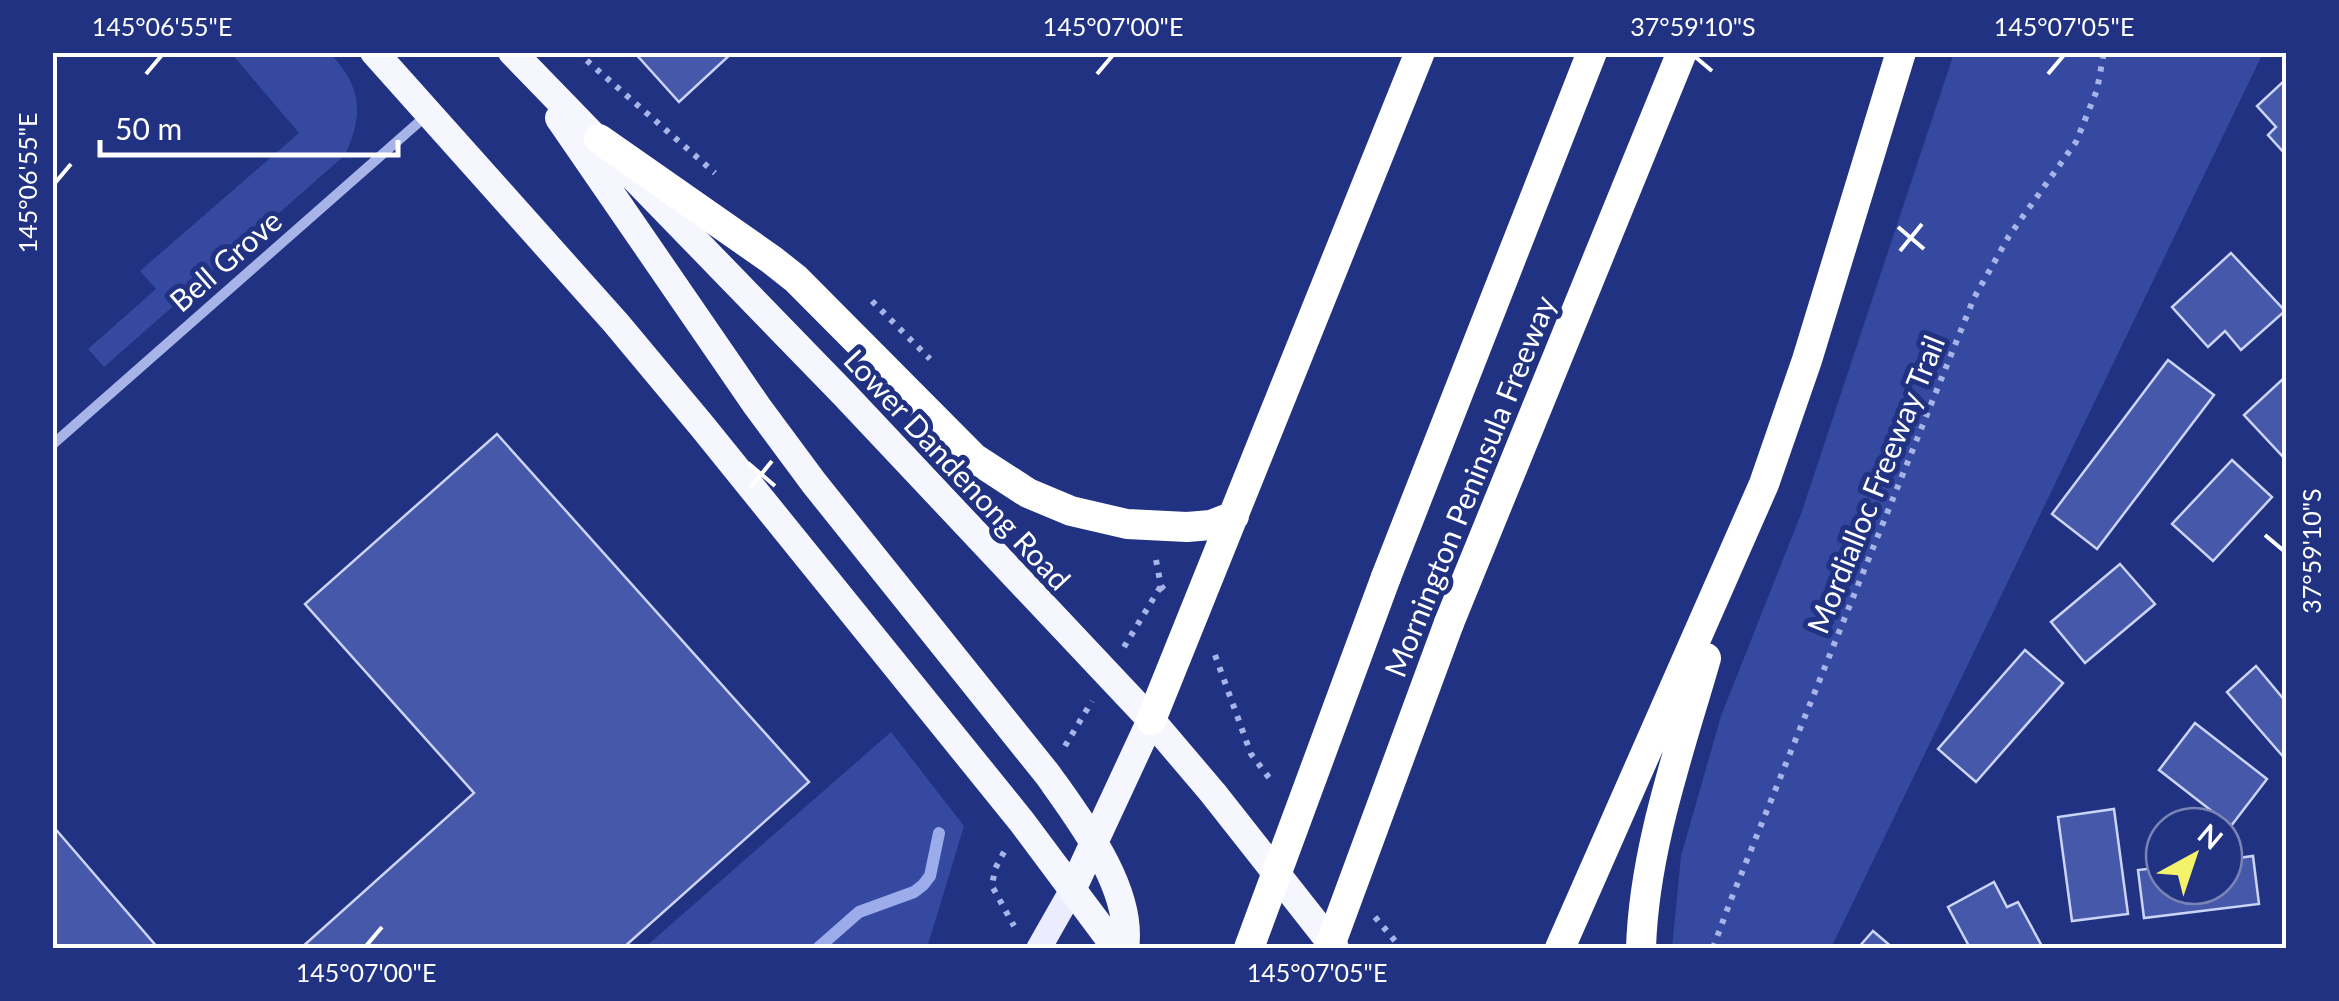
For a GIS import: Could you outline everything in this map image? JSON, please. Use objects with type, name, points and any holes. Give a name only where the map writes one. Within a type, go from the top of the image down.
[{"type":"highway","points":[[374,52],[616,323],[714,440],[1022,822],[1116,948]]},
{"type":"highway","points":[[1072,890],[1150,720],[1420,52]]},
{"type":"highway","name":"Mornington Peninsula Freeway","points":[[1248,948],[1386,577],[1592,52]]},
{"type":"highway","name":"Mornington Peninsula Freeway","points":[[1332,948],[1449,624],[1682,52]]},
{"type":"highway","points":[[1560,948],[1764,484],[1901,52]]},
{"type":"highway","points":[[516,56],[757,406],[1081,821],[1111,877],[1122,908],[1125,948]]},
{"type":"highway","name":"Lower Dandenong Road","points":[[516,56],[856,406],[1150,720],[1203,780],[1332,948]]},
{"type":"highway","points":[[598,139],[796,279],[974,458],[1028,494],[1071,512],[1127,524],[1187,528],[1234,516]]},
{"type":"highway","points":[[1641,948],[1660,824],[1735,554]]},
{"type":"main road","points":[[1038,948],[1072,890]]},
{"type":"street","name":"Bell Grove","points":[[52,445],[430,113]]},
{"type":"path","name":"Mordialloc Freeway Trail","points":[[1713,948],[1974,298],[2009,236],[2076,142],[2097,90],[2104,52]]},
{"type":"shaded area","points":[[231,53],[330,53],[349,78],[357,101],[355,126],[345,155],[104,367],[88,349],[156,289],[140,271],[299,133]]},
{"type":"shaded area","points":[[1954,53],[2263,53],[1831,948],[1672,948],[1681,856],[1721,716],[1801,514]]},
{"type":"shaded area","points":[[891,732],[964,826],[927,948],[644,948]]},
{"type":"building","points":[[634,52],[733,52],[679,102]]},
{"type":"building","points":[[2286,79],[2286,155],[2268,135],[2276,127],[2257,106]]},
{"type":"building","points":[[2231,253],[2285,311],[2241,350],[2225,331],[2208,347],[2172,307]]},
{"type":"building","points":[[2168,360],[2214,395],[2097,549],[2052,514]]},
{"type":"building","points":[[2286,379],[2286,460],[2244,415]]},
{"type":"building","points":[[497,434],[809,782],[623,948],[301,948],[474,793],[305,604]]},
{"type":"building","points":[[2232,460],[2272,497],[2213,561],[2172,524]]},
{"type":"building","points":[[2120,564],[2155,604],[2085,663],[2051,622]]},
{"type":"building","points":[[2025,650],[2063,683],[1976,782],[1938,749]]},
{"type":"building","points":[[2256,666],[2286,702],[2286,760],[2227,692]]},
{"type":"building","points":[[2195,723],[2267,779],[2244,809],[2244,806],[2205,806],[2159,770]]},
{"type":"building","points":[[2114,809],[2128,914],[2072,921],[2058,817]]},
{"type":"building","points":[[52,825],[158,948],[52,948]]},
{"type":"building","points":[[2253,856],[2259,904],[2244,906],[2244,857]]},
{"type":"building","points":[[2144,869],[2144,906],[2243,906],[2144,918],[2138,870]]},
{"type":"building","points":[[1994,882],[2007,907],[2018,902],[2043,948],[1970,948],[1948,907]]},
{"type":"building","points":[[1873,931],[1893,948],[1858,948]]},
{"type":"waterway","points":[[818,948],[859,912],[923,885],[930,876],[939,833]]}]
